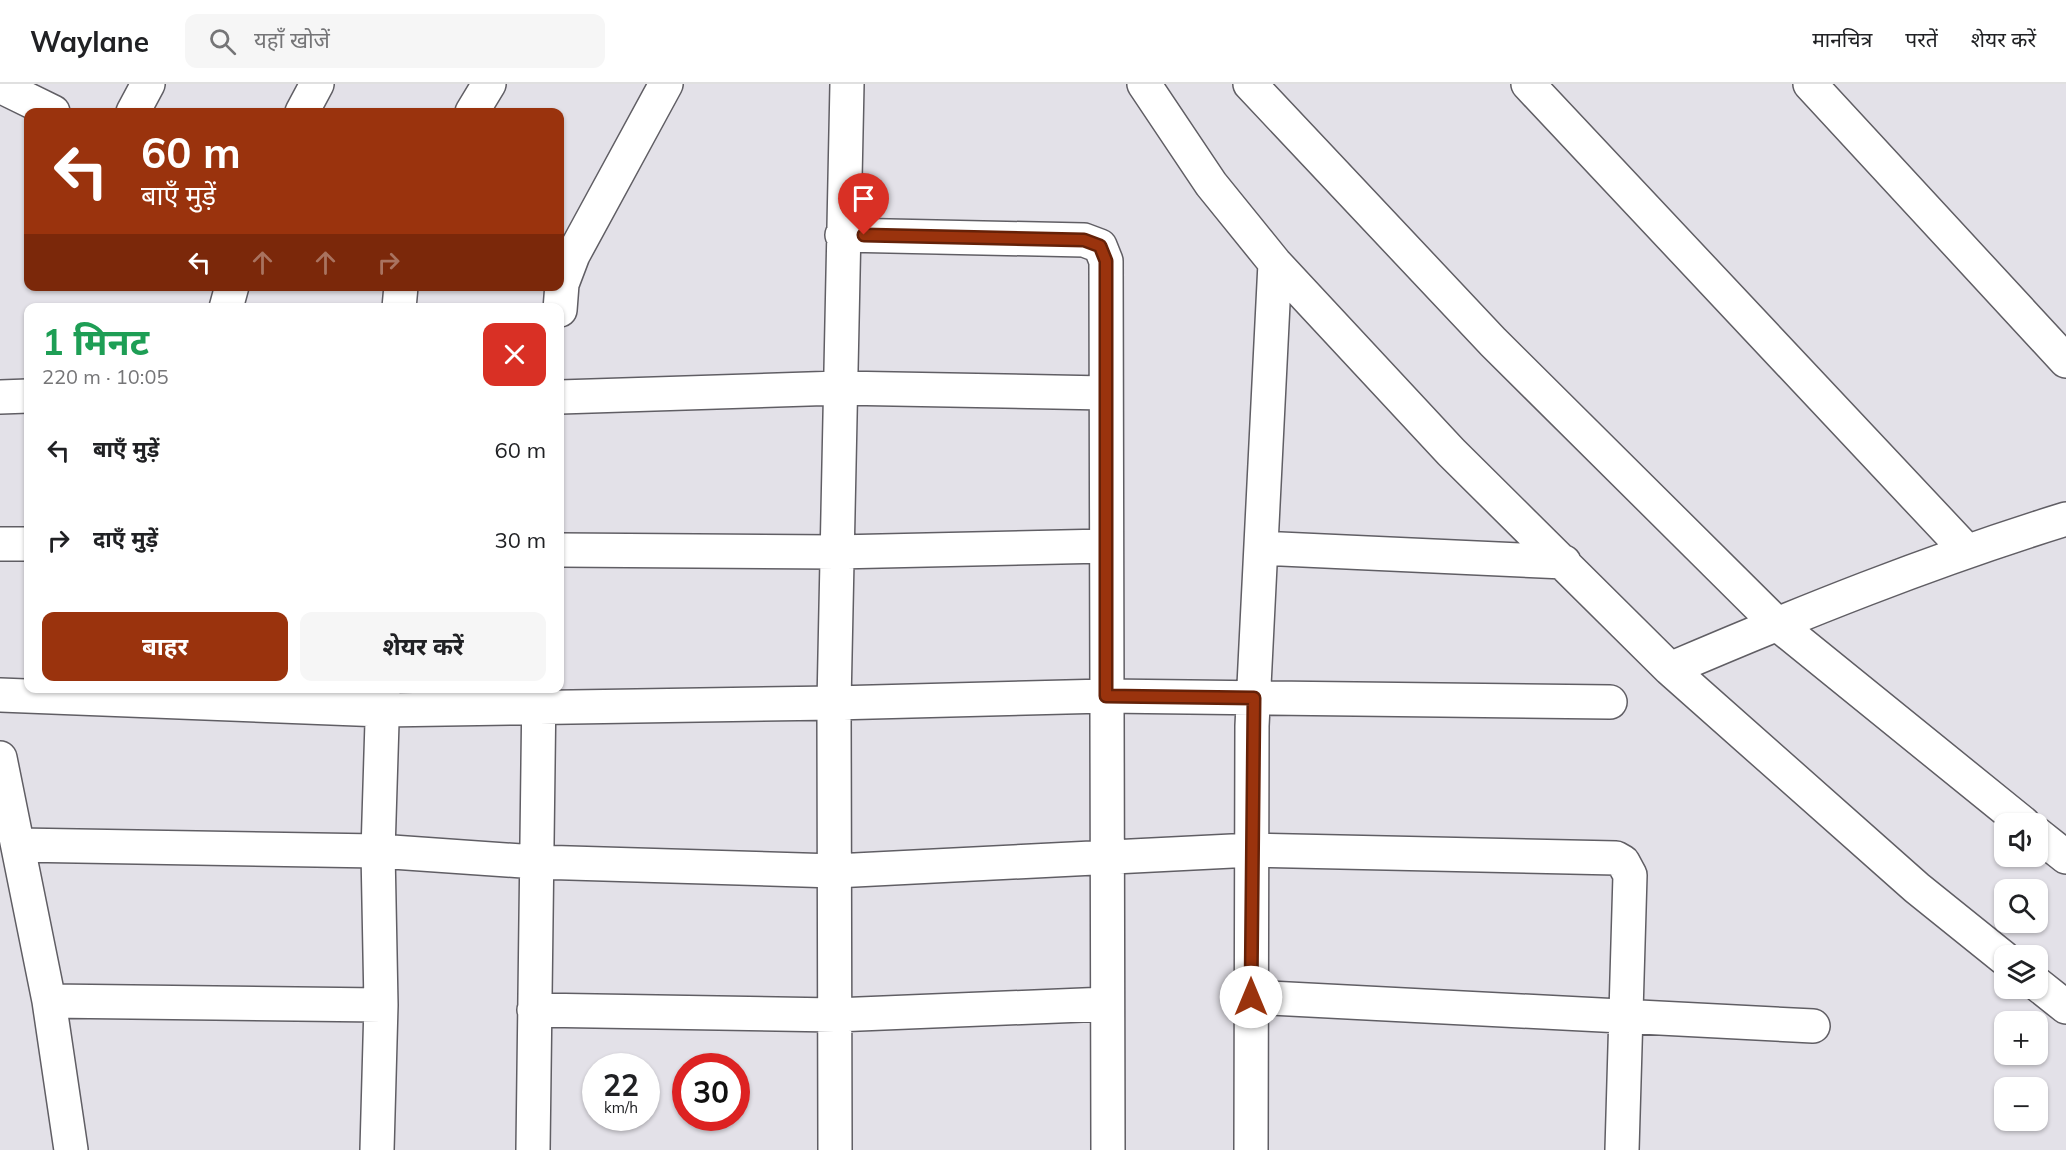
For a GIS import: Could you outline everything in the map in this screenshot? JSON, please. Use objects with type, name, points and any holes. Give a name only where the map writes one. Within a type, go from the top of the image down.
[{"type":"street","points":[[135,108],[148,84]]},
{"type":"street","points":[[304,108],[317,84]]},
{"type":"street","points":[[474,108],[489,84]]},
{"type":"street","points":[[564,279],[573,255],[666,84]]},
{"type":"street","points":[[835,1150],[834,703],[842,235],[847,84]]},
{"type":"street","points":[[1144,84],[1212,184],[1275,263],[1451,452],[1670,669],[1917,888],[1994,950]]},
{"type":"street","points":[[1250,84],[1493,342],[1776,623],[2010,813]]},
{"type":"street","points":[[1528,84],[1966,550]]},
{"type":"street","points":[[1810,84],[2066,361]]},
{"type":"street","points":[[0,86],[45,108]]},
{"type":"street","points":[[842,235],[1084,240],[1100,246],[1106,261],[1108,1150]]},
{"type":"street","points":[[1251,1150],[1254,698],[1275,263]]},
{"type":"street","points":[[564,397],[839,388],[1105,393]]},
{"type":"street","points":[[0,397],[24,396]]},
{"type":"street","points":[[1670,669],[1776,623],[1966,550],[2066,519]]},
{"type":"street","points":[[0,544],[24,544]]},
{"type":"street","points":[[564,550],[836,552],[1106,546]]},
{"type":"street","points":[[1261,548],[1564,562]]},
{"type":"street","points":[[0,695],[382,699],[538,698],[834,703],[1106,696],[1610,702]]},
{"type":"street","points":[[532,1150],[538,698]]},
{"type":"street","points":[[377,1150],[381,1005],[378,851],[382,699]]},
{"type":"street","points":[[0,759],[49,1001],[71,1150]]},
{"type":"street","points":[[2048,843],[2066,857]]},
{"type":"street","points":[[18,845],[378,851],[536,862],[835,871],[1252,850],[1616,858],[1623,862],[1630,875],[1622,1150]]},
{"type":"street","points":[[2048,993],[2066,1007]]},
{"type":"street","points":[[1251,997],[1813,1026]]},
{"type":"street","points":[[49,1001],[381,1005]]},
{"type":"street","points":[[534,1010],[835,1015],[1107,1004]]},
{"type":"route","points":[[864,235],[1084,240],[1100,246],[1106,261],[1106,696],[1254,698],[1251,997]]}]
